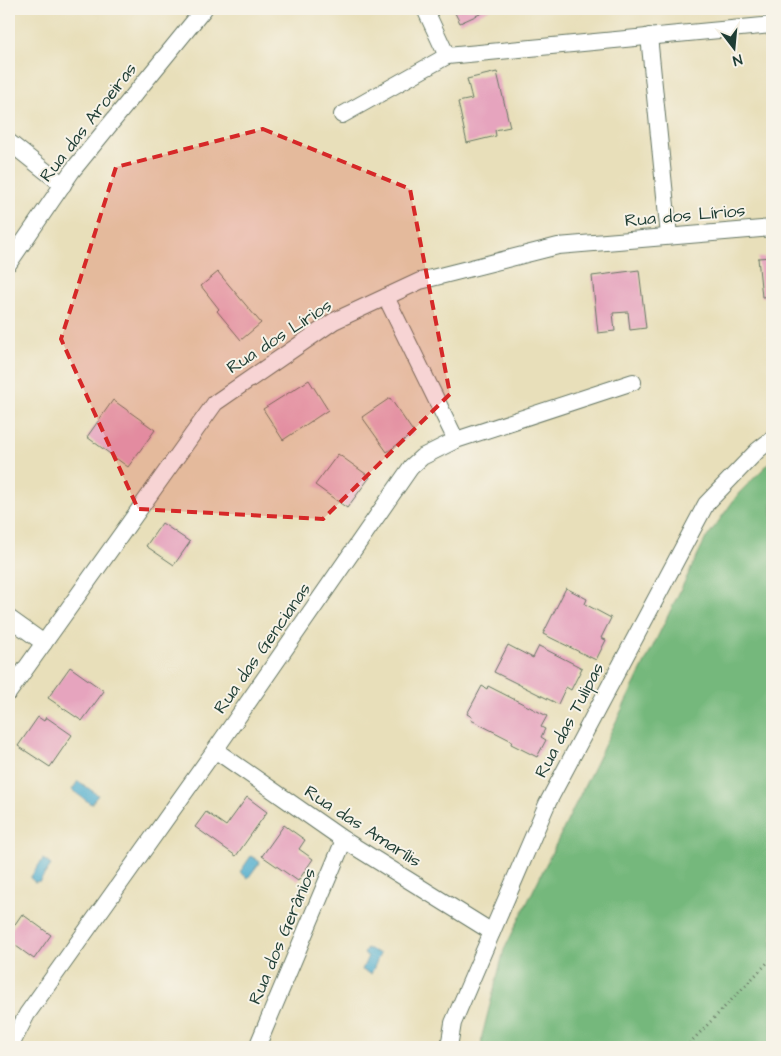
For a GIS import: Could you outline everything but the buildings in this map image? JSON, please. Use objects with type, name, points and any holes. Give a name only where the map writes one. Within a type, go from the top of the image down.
[{"type":"street","name":"Rua das Aroeiras","points":[[9,263],[63,184],[204,9]]},
{"type":"street","points":[[425,9],[447,56]]},
{"type":"street","points":[[342,115],[447,56],[772,25]]},
{"type":"street","points":[[649,36],[669,236]]},
{"type":"street","points":[[9,142],[63,184]]},
{"type":"street","name":"Rua dos Lírios","points":[[9,692],[215,403],[334,321],[420,281],[558,246],[772,228]]},
{"type":"street","points":[[386,297],[456,440]]},
{"type":"street","name":"Rua das Gencianas","points":[[10,1047],[26,1014],[215,750],[411,467],[422,457],[456,440],[633,382]]},
{"type":"street","name":"Rua das Tulipas","points":[[449,1047],[453,1023],[546,804],[706,504],[758,450],[772,439]]},
{"type":"street","points":[[9,618],[44,643]]},
{"type":"street","name":"Rua das Amarílis","points":[[215,750],[344,840],[492,932]]},
{"type":"street","name":"Rua dos Gerânios","points":[[257,1047],[344,840]]},
{"type":"path","points":[[686,1047],[772,958]]},
{"type":"highlighted area","points":[[263,129],[410,189],[450,394],[323,519],[138,509],[61,339],[116,167]]},
{"type":"green space","points":[[772,460],[772,1047],[481,1047],[482,1036],[504,950],[705,540],[739,493]]},
{"type":"water","points":[[78,781],[98,795],[91,804],[72,790]]},
{"type":"water","points":[[251,856],[260,862],[248,878],[240,872]]},
{"type":"water","points":[[43,859],[51,865],[40,881],[35,882],[30,878]]},
{"type":"water","points":[[367,948],[380,954],[371,974],[362,970],[368,956],[364,954]]}]
